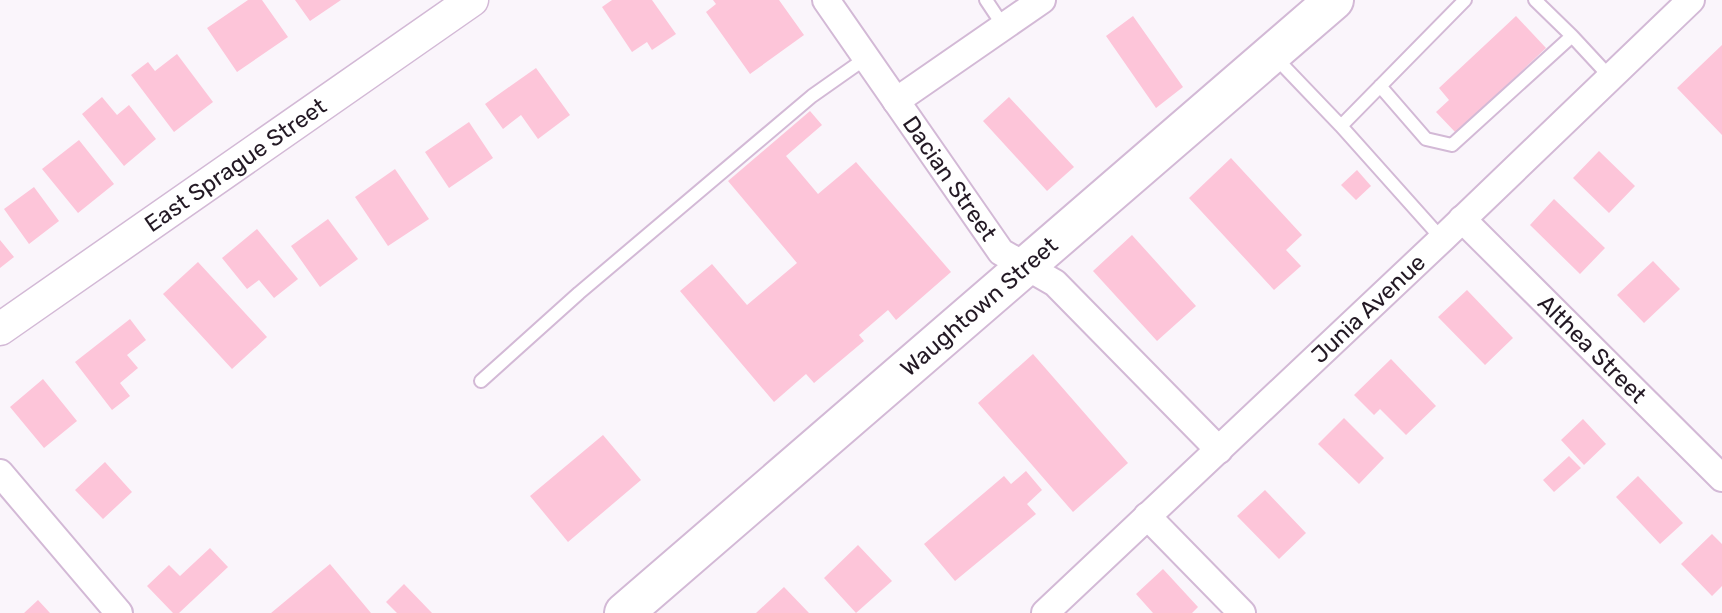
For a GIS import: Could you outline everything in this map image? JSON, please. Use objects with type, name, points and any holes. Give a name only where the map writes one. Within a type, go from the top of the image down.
[{"type":"main road","name":"Waughtown Street","points":[[624,613],[1334,0]]},
{"type":"street","name":"East Sprague Street","points":[[0,329],[472,0]]},
{"type":"street","name":"Dacian Street","points":[[826,0],[1001,252],[1055,283],[1219,450]]},
{"type":"street","points":[[896,101],[1042,0]]},
{"type":"street","name":"Junia Avenue","points":[[1045,613],[1443,239],[1691,0]]},
{"type":"street","name":"Althea Street","points":[[1462,219],[1722,478]]},
{"type":"street","points":[[0,473],[119,613]]},
{"type":"street","points":[[1147,516],[1242,613]]},
{"type":"lane","points":[[986,0],[1004,27]]},
{"type":"lane","points":[[1341,126],[1465,0]]},
{"type":"lane","points":[[1535,0],[1610,78]]},
{"type":"lane","points":[[1380,86],[1426,139],[1452,145],[1572,36]]},
{"type":"lane","points":[[1271,53],[1443,239]]},
{"type":"lane","points":[[481,382],[579,293],[813,96],[866,58]]},
{"type":"building","points":[[248,0],[262,0],[288,37],[237,72],[207,28]]},
{"type":"building","points":[[295,0],[341,0],[310,21]]},
{"type":"building","points":[[612,0],[652,0],[676,34],[652,50],[647,42],[632,52],[602,7]]},
{"type":"building","points":[[713,0],[779,0],[804,35],[750,74],[706,12],[716,4]]},
{"type":"building","points":[[1133,16],[1183,87],[1156,108],[1106,36]]},
{"type":"building","points":[[1516,16],[1546,48],[1456,133],[1436,112],[1449,100],[1439,88]]},
{"type":"building","points":[[1722,45],[1722,135],[1677,88]]},
{"type":"building","points":[[177,54],[213,102],[174,132],[131,75],[148,62],[155,71]]},
{"type":"building","points":[[536,68],[570,115],[538,139],[521,115],[503,129],[485,104]]},
{"type":"building","points":[[102,97],[117,115],[129,105],[156,139],[124,166],[82,114]]},
{"type":"building","points":[[1009,97],[1074,167],[1047,191],[983,121]]},
{"type":"building","points":[[810,111],[822,125],[786,156],[818,194],[856,162],[951,272],[896,320],[888,310],[859,335],[864,341],[814,383],[806,374],[774,402],[680,291],[712,264],[747,305],[797,263],[728,181]]},
{"type":"building","points":[[469,122],[493,158],[449,188],[425,152]]},
{"type":"building","points":[[79,140],[114,184],[78,213],[42,169]]},
{"type":"building","points":[[1599,151],[1635,186],[1609,213],[1573,178]]},
{"type":"building","points":[[1231,158],[1302,235],[1286,250],[1301,266],[1274,290],[1189,198]]},
{"type":"building","points":[[395,169],[429,219],[388,246],[355,197]]},
{"type":"building","points":[[1357,170],[1371,186],[1356,200],[1341,185]]},
{"type":"building","points":[[34,187],[59,221],[29,244],[4,209]]},
{"type":"building","points":[[1554,199],[1605,248],[1580,274],[1530,225]]},
{"type":"building","points":[[328,219],[358,259],[320,287],[291,246]]},
{"type":"building","points":[[257,229],[298,279],[274,298],[259,280],[247,289],[222,258]]},
{"type":"building","points":[[1132,235],[1196,306],[1157,341],[1093,271]]},
{"type":"building","points":[[0,240],[14,257],[0,268]]},
{"type":"building","points":[[1653,261],[1680,289],[1644,323],[1617,295]]},
{"type":"building","points":[[198,262],[267,337],[232,369],[163,294]]},
{"type":"building","points":[[1467,290],[1513,338],[1485,365],[1438,317]]},
{"type":"building","points":[[130,319],[146,340],[127,355],[138,368],[120,383],[130,396],[112,410],[75,362]]},
{"type":"building","points":[[1033,354],[1128,463],[1073,512],[978,403]]},
{"type":"building","points":[[1391,359],[1436,406],[1406,435],[1380,409],[1374,415],[1354,395]]},
{"type":"building","points":[[43,379],[77,421],[44,448],[10,407]]},
{"type":"building","points":[[1344,418],[1384,458],[1359,484],[1318,444]]},
{"type":"building","points":[[1583,419],[1606,444],[1584,465],[1561,440]]},
{"type":"building","points":[[603,435],[641,480],[568,542],[530,496]]},
{"type":"building","points":[[1569,456],[1581,468],[1554,492],[1543,480]]},
{"type":"building","points":[[105,462],[132,492],[103,519],[75,490]]},
{"type":"building","points":[[1026,471],[1042,490],[1027,504],[1036,514],[955,581],[924,544],[1004,476],[1011,484]]},
{"type":"building","points":[[1638,476],[1683,523],[1660,544],[1616,497]]},
{"type":"building","points":[[1265,490],[1306,533],[1279,559],[1237,516]]},
{"type":"building","points":[[1712,534],[1722,544],[1722,586],[1712,596],[1681,564]]},
{"type":"building","points":[[858,545],[892,581],[856,613],[824,578]]},
{"type":"building","points":[[210,548],[228,567],[179,613],[173,613],[147,586],[169,565],[180,576]]},
{"type":"building","points":[[330,564],[371,613],[271,613]]},
{"type":"building","points":[[1163,569],[1198,607],[1192,613],[1153,613],[1136,594]]},
{"type":"building","points":[[404,584],[432,613],[397,613],[386,602]]},
{"type":"building","points":[[784,587],[809,613],[756,613]]},
{"type":"building","points":[[38,600],[50,613],[24,613]]}]
